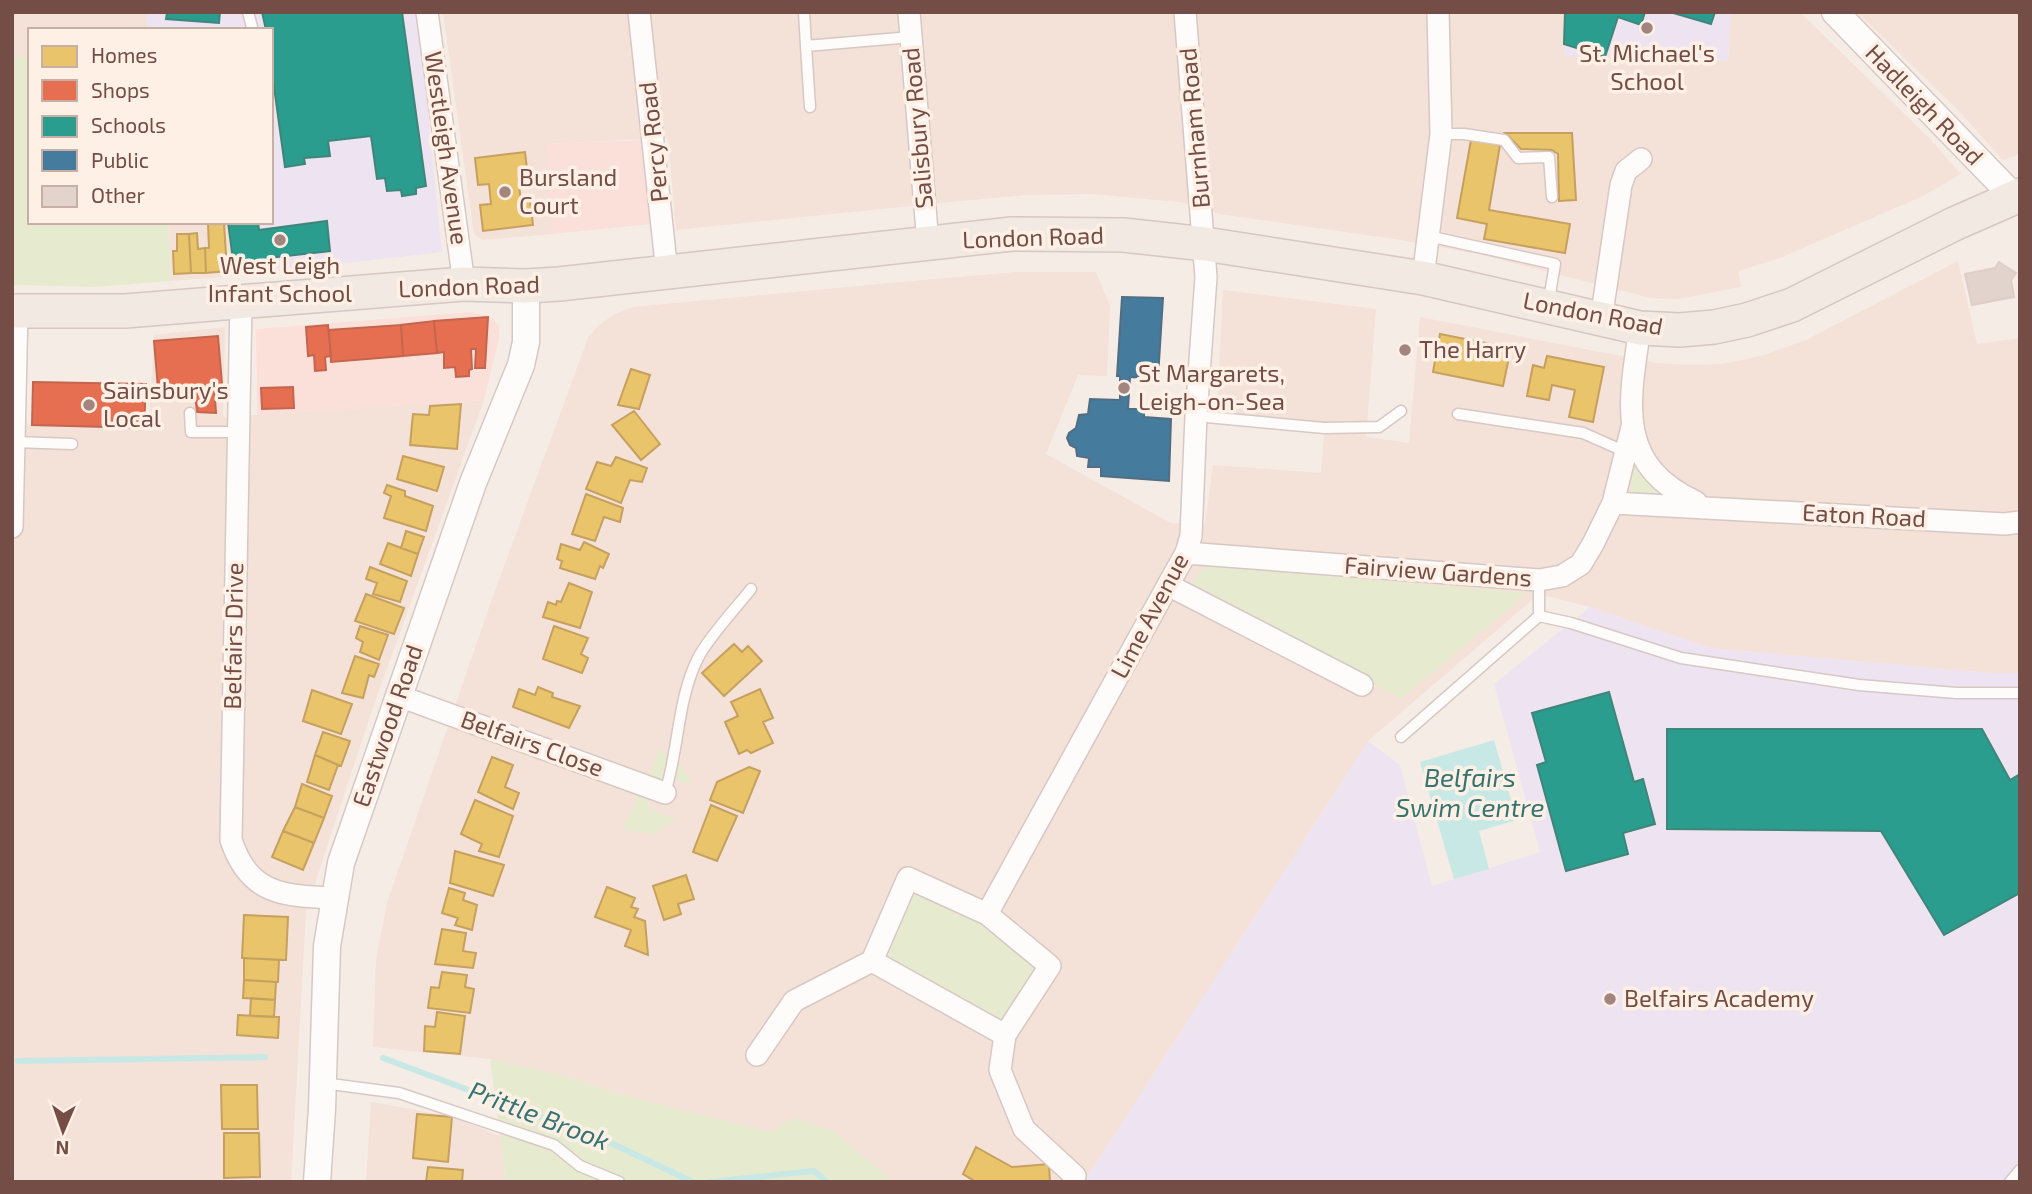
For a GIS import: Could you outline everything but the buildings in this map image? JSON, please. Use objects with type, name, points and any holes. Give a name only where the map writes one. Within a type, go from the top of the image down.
[{"type":"main road","name":"London Road","points":[[15,311],[125,311],[464,284],[526,286],[1012,234],[1124,235],[1205,244],[1423,278],[1640,328],[1679,330],[1714,327],[1747,320],[1792,305],[1954,225],[2018,199]]},
{"type":"street","name":"Westleigh Avenue","points":[[427,12],[464,284]]},
{"type":"street","name":"Percy Road","points":[[639,12],[667,273]]},
{"type":"street","name":"Salisbury Road","points":[[909,12],[928,244]]},
{"type":"street","name":"Burnham Road","points":[[1185,12],[1205,244]]},
{"type":"street","points":[[1423,278],[1441,134],[1438,12]]},
{"type":"street","name":"Hadleigh Road","points":[[1835,12],[2018,199]]},
{"type":"street","points":[[1601,320],[1620,185],[1626,172],[1641,159]]},
{"type":"street","name":"Lime Avenue","points":[[987,914],[1186,553],[1191,536],[1206,276],[1205,244]]},
{"type":"street","name":"Eastwood Road","points":[[317,1182],[326,959],[334,898],[354,824],[473,483],[521,365],[526,336],[526,286]]},
{"type":"street","name":"Belfairs Drive","points":[[241,301],[231,840],[236,857],[247,873],[271,891],[290,896],[334,898]]},
{"type":"street","points":[[12,527],[15,311]]},
{"type":"street","name":"Eaton Road","points":[[1640,328],[1632,385],[1632,427],[1643,457],[1656,475],[1673,491],[1708,507]]},
{"type":"street","name":"Fairview Gardens","points":[[1186,553],[1539,580],[1562,576],[1581,564],[1604,526],[1613,503],[1632,427]]},
{"type":"street","name":"Eaton Road","points":[[1613,503],[2012,523]]},
{"type":"street","points":[[1168,585],[1362,685]]},
{"type":"street","name":"Belfairs Close","points":[[399,696],[665,793]]},
{"type":"street","points":[[757,1055],[794,1001],[872,961],[908,878],[987,914],[1050,966],[1005,1035],[1000,1070],[1024,1129],[1075,1176]]},
{"type":"street","points":[[872,961],[1005,1035]]},
{"type":"lane","points":[[248,12],[252,27]]},
{"type":"lane","points":[[804,12],[810,107]]},
{"type":"lane","points":[[806,46],[911,37]]},
{"type":"lane","points":[[1441,134],[1464,134],[1504,140],[1518,158],[1549,157],[1552,197]]},
{"type":"lane","points":[[1428,236],[1555,264],[1547,307]]},
{"type":"lane","points":[[1196,416],[1324,428],[1379,427],[1401,411]]},
{"type":"lane","points":[[190,413],[191,432],[238,432]]},
{"type":"lane","points":[[1458,414],[1583,433],[1626,452]]},
{"type":"lane","points":[[14,442],[72,444]]},
{"type":"lane","points":[[1401,737],[1539,616],[1539,580]]},
{"type":"lane","points":[[665,793],[673,768],[681,707],[699,657],[751,589]]},
{"type":"lane","points":[[1539,616],[1571,623],[1681,658],[1859,685],[1956,693],[2020,693]]},
{"type":"lane","points":[[323,1083],[399,1093],[438,1106],[554,1145],[580,1166],[619,1182]]},
{"type":"lane","points":[[2010,1182],[2020,1170]]},
{"type":"shaded area","points":[[12,12],[147,12],[146,28],[28,28],[28,57],[12,57]]},
{"type":"shaded area","points":[[147,12],[418,12],[442,252],[234,276],[228,224],[273,224],[273,28],[146,28]]},
{"type":"shaded area","points":[[443,12],[1565,12],[1564,56],[1728,61],[1731,12],[1800,12],[1931,140],[1961,174],[1923,196],[1780,258],[1738,271],[1741,287],[1678,299],[1651,298],[1478,254],[1220,214],[1180,202],[1091,194],[1026,195],[676,230],[668,138],[547,144],[553,234],[482,240],[474,234]]},
{"type":"shaded area","name":"St. Michael's School","points":[[1565,12],[1731,12],[1728,61],[1564,56]]},
{"type":"shaded area","points":[[1857,12],[2020,12],[2020,154],[2003,160],[1957,109]]},
{"type":"shaded area","points":[[643,140],[652,224],[553,234],[546,144]]},
{"type":"shaded area","points":[[168,224],[228,224],[234,276],[171,281]]},
{"type":"shaded area","points":[[1958,261],[1977,344],[2020,338],[2020,673],[1990,673],[1710,648],[1590,607],[1539,594],[1368,741],[1084,1182],[894,1182],[833,1131],[771,1132],[622,1095],[568,1077],[490,1059],[373,1047],[376,960],[387,903],[493,596],[588,338],[613,315],[633,307],[901,282],[1016,272],[1096,272],[1110,306],[1107,376],[1078,375],[1046,454],[1171,523],[1205,525],[1213,465],[1321,473],[1325,425],[1217,411],[1223,290],[1376,309],[1366,437],[1409,443],[1420,317],[1657,363],[1722,364],[1761,356],[1806,340]]},
{"type":"shaded area","points":[[472,312],[493,318],[499,327],[499,339],[484,400],[257,415],[256,329]]},
{"type":"shaded area","points":[[225,327],[223,417],[484,400],[372,710],[306,911],[291,1182],[12,1182],[12,424],[149,428],[154,335]]},
{"type":"shaded area","name":"Belfairs Academy","points":[[1590,607],[1710,648],[1990,673],[2020,673],[2020,1182],[1084,1182],[1368,741],[1400,765],[1432,886],[1540,852],[1494,684]]},
{"type":"shaded area","points":[[371,1102],[449,1116],[500,1136],[506,1182],[366,1182]]},
{"type":"green space","points":[[12,57],[28,57],[28,224],[168,224],[171,281],[95,287],[12,285]]},
{"type":"green space","points":[[1638,463],[1660,491],[1659,495],[1635,494],[1631,490],[1634,464]]},
{"type":"green space","points":[[1206,566],[1527,593],[1401,699],[1191,584]]},
{"type":"green space","points":[[659,750],[683,769],[690,785],[667,777],[662,787],[646,783]]},
{"type":"green space","points":[[639,795],[648,798],[648,808],[676,819],[653,834],[623,829]]},
{"type":"green space","points":[[911,886],[984,920],[1041,966],[1002,1026],[878,959]]},
{"type":"green space","points":[[490,1059],[568,1077],[622,1095],[771,1132],[793,1118],[833,1131],[894,1182],[506,1182]]},
{"type":"water","name":"Belfairs Swim Centre","points":[[1494,740],[1517,820],[1479,831],[1489,869],[1454,879],[1420,762]]},
{"type":"waterway","name":"Prittle Brook","points":[[18,1061],[265,1057]]},
{"type":"waterway","name":"Prittle Brook","points":[[383,1058],[613,1144],[693,1182]]},
{"type":"waterway","name":"Prittle Brook","points":[[710,1182],[814,1171],[827,1182]]},
{"type":"place","name":"St. Michael's School","points":[[1647,28]]},
{"type":"place","name":"Bursland Court","points":[[505,192]]},
{"type":"place","name":"West Leigh Infant School","points":[[280,240]]},
{"type":"place","name":"The Harry","points":[[1405,350]]},
{"type":"place","name":"St Margarets, Leigh-on-Sea","points":[[1124,388]]},
{"type":"place","name":"Sainsbury's Local","points":[[89,405]]},
{"type":"place","name":"Belfairs Academy","points":[[1610,999]]}]
